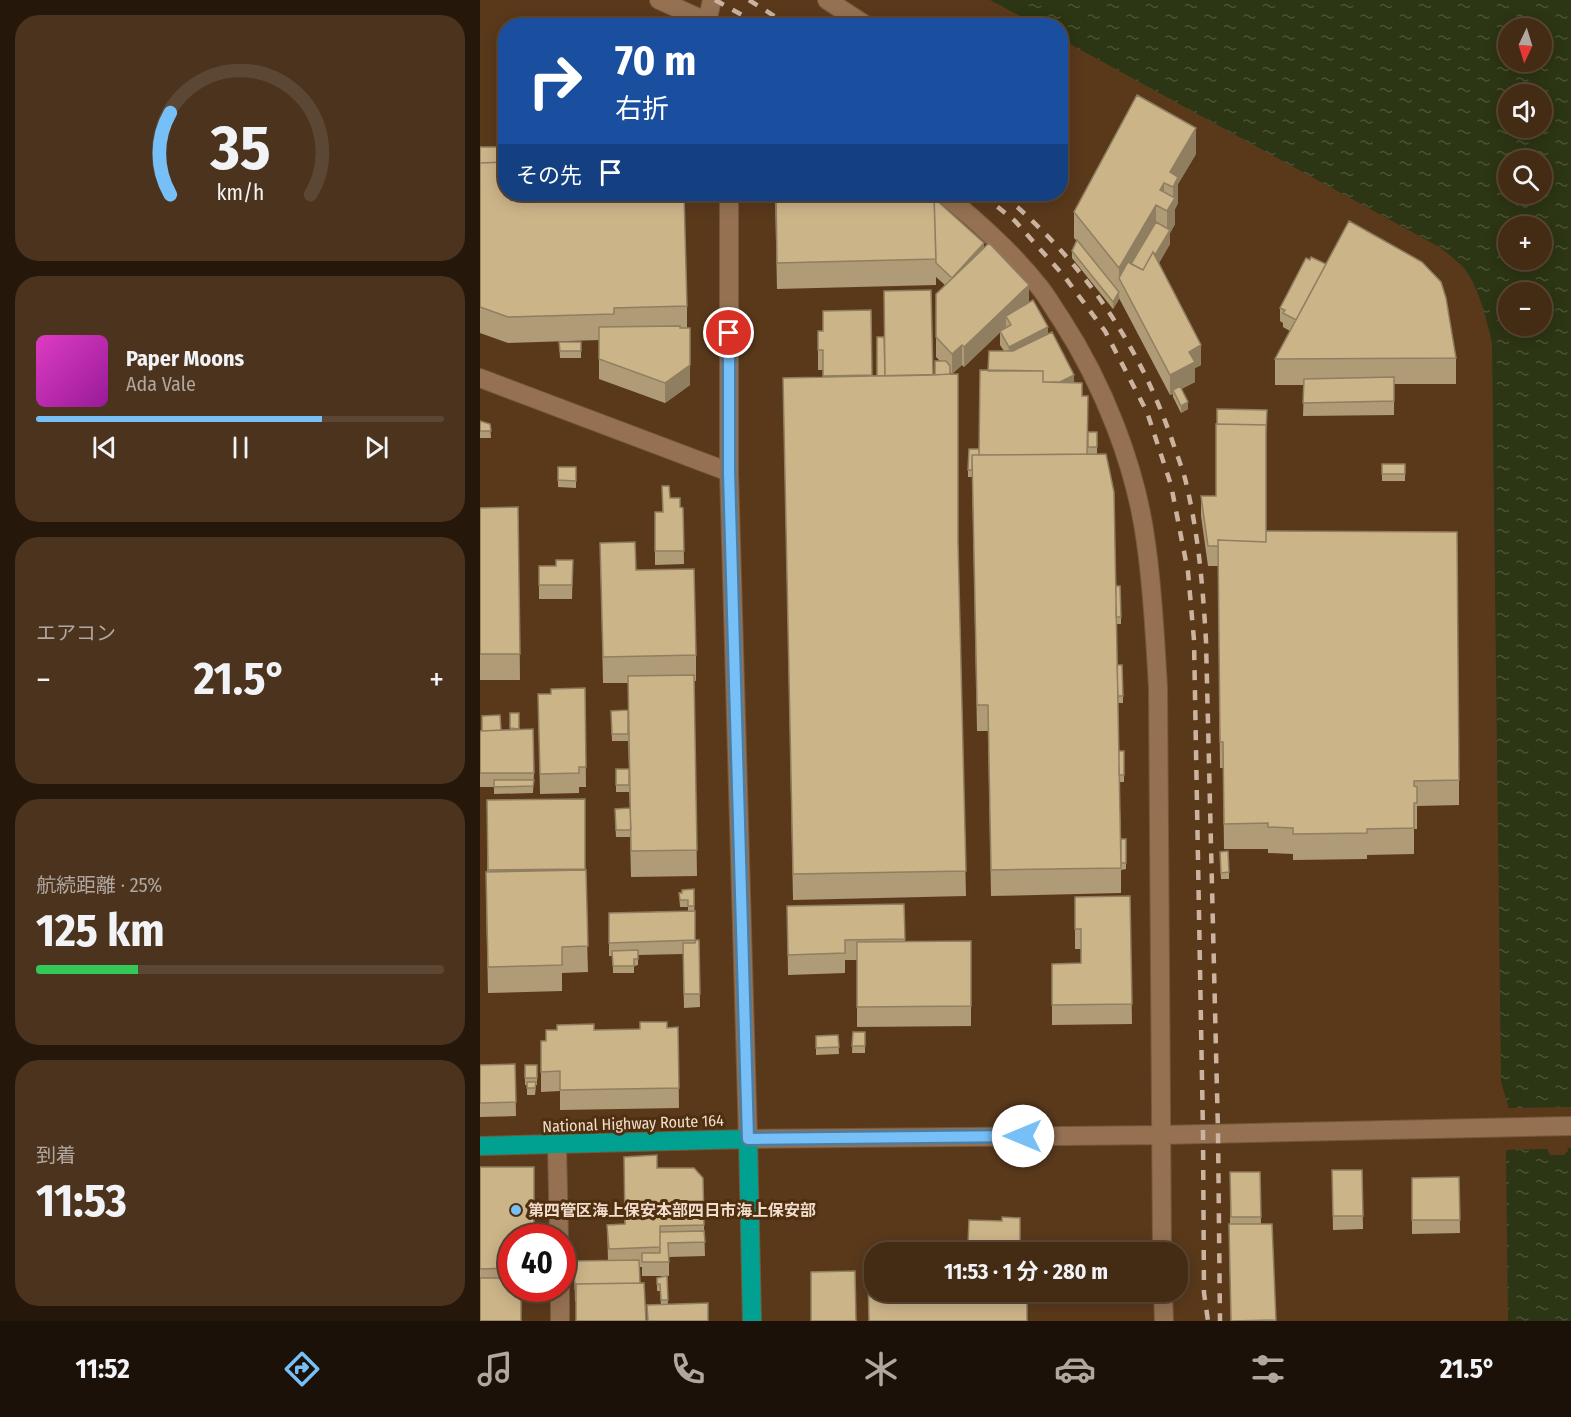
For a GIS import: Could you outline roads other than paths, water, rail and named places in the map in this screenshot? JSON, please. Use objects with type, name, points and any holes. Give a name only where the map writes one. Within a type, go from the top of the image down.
[{"type":"highway","name":"National Highway Route 164","points":[[480,1146],[748,1139]]},
{"type":"highway","points":[[748,1139],[752,1321]]},
{"type":"street","points":[[659,0],[697,18]]},
{"type":"street","points":[[710,18],[712,0]]},
{"type":"street","points":[[827,0],[855,18]]},
{"type":"street","points":[[729,201],[729,472],[748,1139],[1161,1135],[1571,1126]]},
{"type":"street","points":[[952,201],[995,238],[1042,290],[1080,349],[1106,401],[1131,475],[1146,541],[1158,687],[1162,1242]]},
{"type":"street","points":[[480,378],[729,472]]},
{"type":"street","points":[[557,1145],[559,1224]]},
{"type":"street","points":[[560,1302],[560,1321]]},
{"type":"street","points":[[1163,1302],[1164,1321]]},
{"type":"water","points":[[990,0],[1571,0],[1571,1321],[1508,1321],[1506,1157],[1509,1109],[1501,1082],[1492,343],[1477,292],[1463,267],[1441,248],[1068,43],[1068,18],[1024,18]]},
{"type":"railway","points":[[715,0],[748,18]]},
{"type":"railway","points":[[749,0],[777,18]]},
{"type":"railway","points":[[991,201],[1015,221],[1064,276],[1105,331],[1147,412],[1171,485],[1188,572],[1194,640],[1204,1293],[1208,1321]]},
{"type":"railway","points":[[1010,201],[1058,247],[1083,276],[1105,306],[1144,372],[1183,470],[1195,525],[1206,641],[1218,1132],[1220,1321]]},
{"type":"place","name":"第四管区海上保安本部四日市海上保安部","points":[[516,1210]]}]
